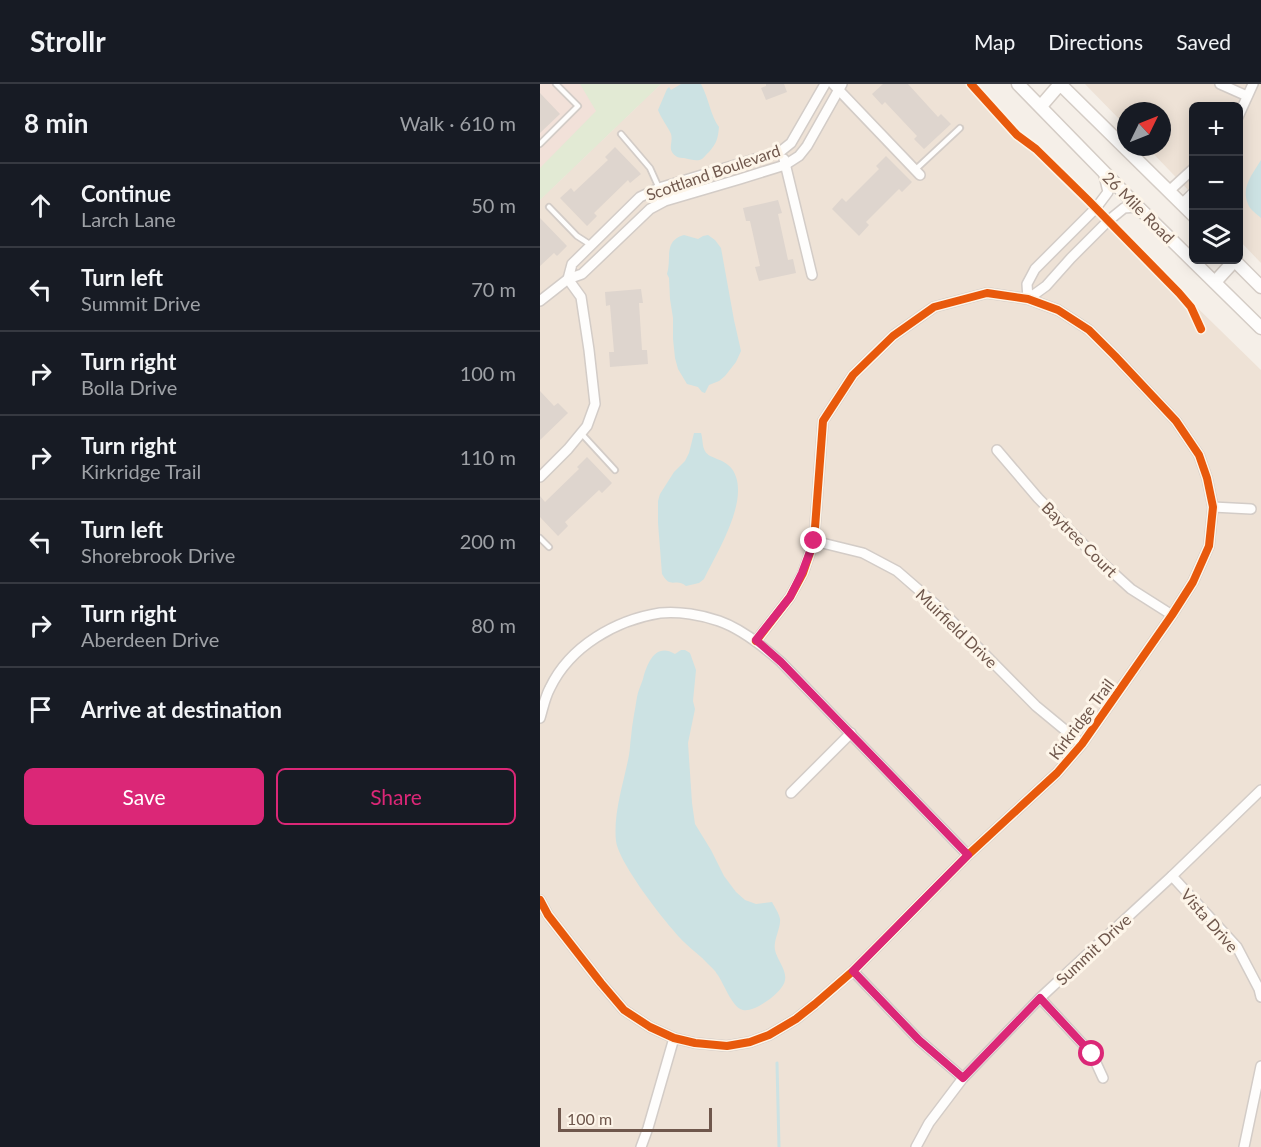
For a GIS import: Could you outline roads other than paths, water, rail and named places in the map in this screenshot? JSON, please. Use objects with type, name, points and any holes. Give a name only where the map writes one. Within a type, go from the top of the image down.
[{"type":"main road","name":"26 Mile Road","points":[[1018,84],[1261,328]]},
{"type":"main road","name":"26 Mile Road","points":[[1060,84],[1189,211]]},
{"type":"main road","points":[[1041,106],[1060,84]]},
{"type":"main road","points":[[1215,282],[1231,264]]},
{"type":"main road","points":[[1239,264],[1261,287]]},
{"type":"street","name":"Scottland Boulevard","points":[[568,279],[572,264],[640,197],[659,188],[781,151],[791,143],[825,84]]},
{"type":"street","points":[[1220,84],[1247,96]]},
{"type":"street","points":[[1243,106],[1253,84]]},
{"type":"street","name":"Scottland Boulevard","points":[[540,301],[568,279],[582,274],[650,208],[665,201],[785,165],[799,156],[807,146],[838,86]]},
{"type":"street","points":[[838,86],[917,172]]},
{"type":"street","points":[[781,151],[812,275]]},
{"type":"street","points":[[1028,299],[1027,284],[1035,269],[1096,208],[1108,192],[1103,171]]},
{"type":"street","points":[[1169,191],[1189,173]]},
{"type":"street","points":[[659,188],[665,201]]},
{"type":"street","points":[[1182,204],[1189,197]]},
{"type":"street","points":[[1028,299],[1046,286],[1108,221],[1124,208],[1138,207]]},
{"type":"street","points":[[591,245],[602,255]]},
{"type":"street","points":[[1057,245],[1071,258]]},
{"type":"street","points":[[540,477],[581,434],[587,426],[595,404],[581,297],[568,279]]},
{"type":"street","name":"Kirkridge Trail","points":[[540,900],[548,915],[616,1001],[650,1027],[674,1038],[695,1043],[727,1046],[750,1042],[769,1035],[796,1019],[853,971],[968,855],[1057,773],[1082,744],[1172,615],[1193,582],[1209,546],[1213,507],[1199,455],[1176,421],[1089,330],[1058,310],[1028,299],[987,293],[934,307],[893,336],[853,375],[823,421],[814,541],[790,597],[756,640]]},
{"type":"street","name":"Baytree Court","points":[[998,450],[1038,498],[1098,559],[1131,589],[1172,615]]},
{"type":"street","points":[[1213,507],[1251,509]]},
{"type":"street","name":"Muirfield Drive","points":[[814,541],[863,553],[897,572],[935,604],[1036,706],[1082,744]]},
{"type":"street","points":[[540,718],[549,688],[563,667],[583,647],[608,630],[635,619],[662,613],[684,613],[720,622],[756,640],[781,662],[968,855]]},
{"type":"street","points":[[791,793],[851,734]]},
{"type":"street","name":"Summit Drive","points":[[916,1147],[929,1123],[963,1078],[1040,998],[1261,790]]},
{"type":"street","name":"Vista Drive","points":[[1172,876],[1237,947],[1261,997]]},
{"type":"street","points":[[853,971],[919,1040],[963,1078]]},
{"type":"street","points":[[1040,998],[1092,1054],[1103,1078]]},
{"type":"street","points":[[641,1147],[674,1038]]},
{"type":"street","points":[[1244,1147],[1261,1066]]},
{"type":"lane","points":[[540,144],[578,106],[556,84]]},
{"type":"lane","points":[[917,172],[960,128]]},
{"type":"lane","points":[[621,134],[650,168],[659,188]]},
{"type":"lane","points":[[549,207],[577,236],[591,245]]},
{"type":"lane","points":[[581,434],[615,470]]},
{"type":"lane","points":[[540,538],[549,547]]},
{"type":"waterway","points":[[777,1063],[779,1147]]}]
